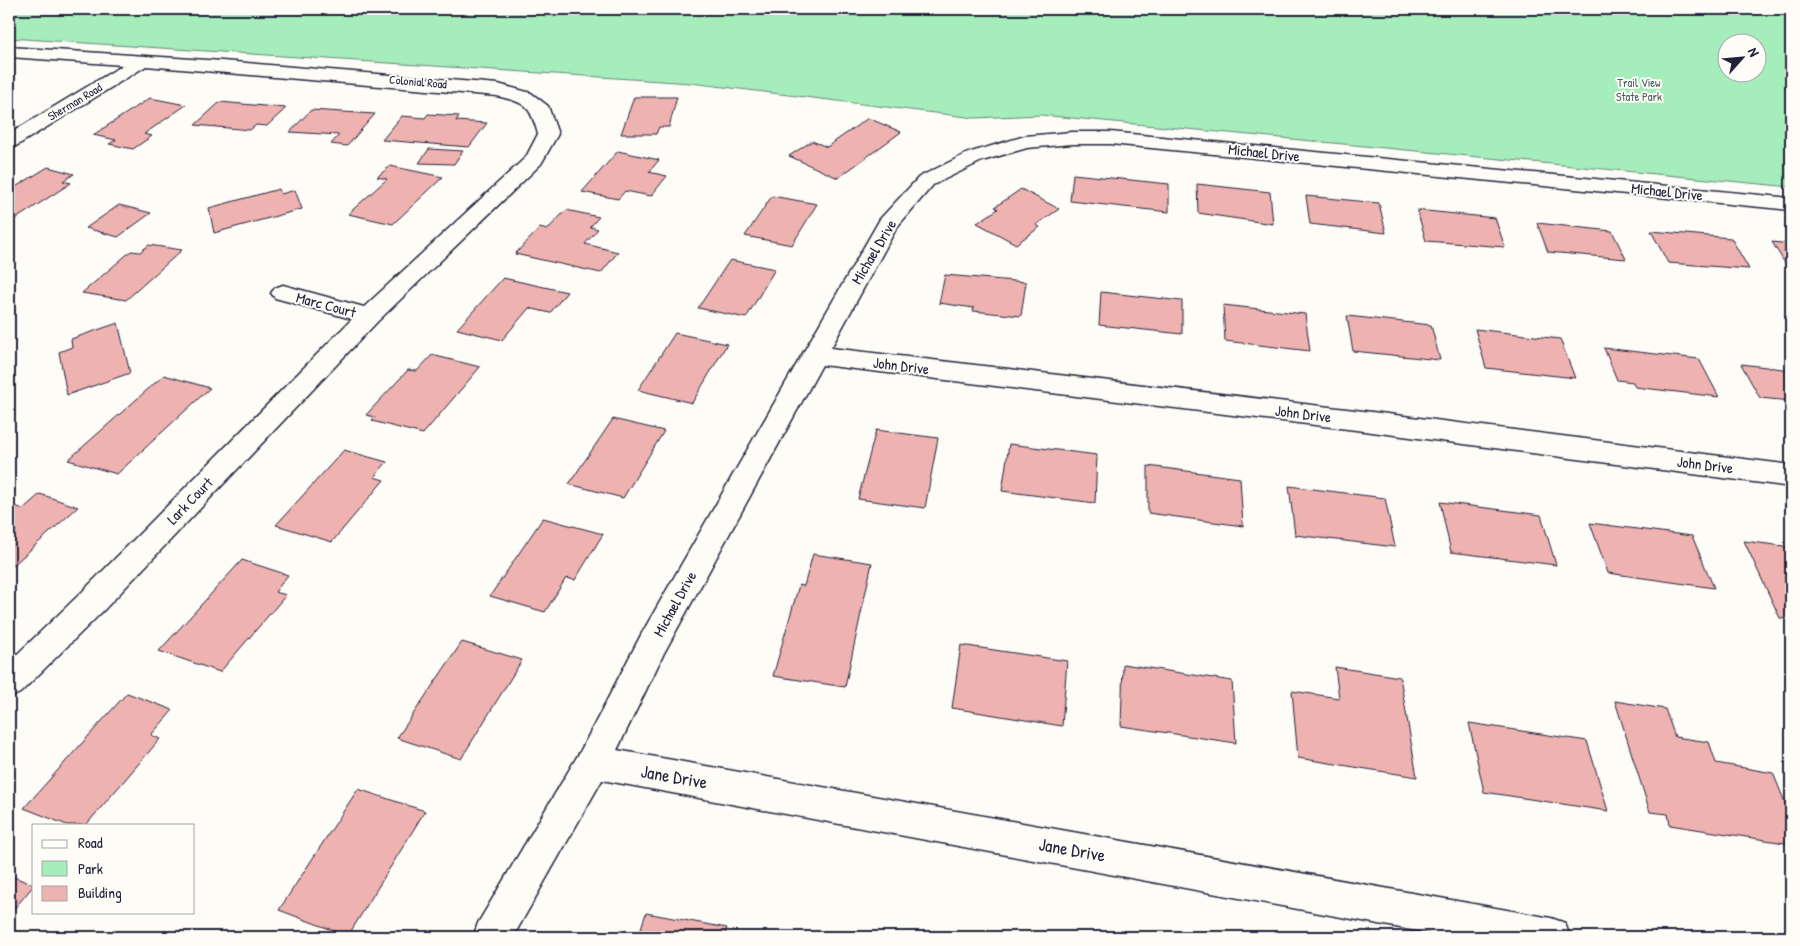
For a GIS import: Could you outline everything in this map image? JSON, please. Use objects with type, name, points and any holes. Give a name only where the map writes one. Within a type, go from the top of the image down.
[{"type":"street","name":"Colonial Road","points":[[9,52],[222,66],[471,87],[498,90],[524,97],[541,110],[548,134],[534,160],[369,316]]},
{"type":"street","name":"Sherman Road","points":[[9,142],[141,62]]},
{"type":"street","name":"Michael Drive","points":[[492,937],[593,762],[653,643],[888,224],[926,182],[974,157],[1024,142],[1072,138],[1110,138],[1791,204]]},
{"type":"street","name":"Marc Court","points":[[283,293],[369,316]]},
{"type":"street","name":"Lark Court","points":[[9,683],[93,601],[369,316]]},
{"type":"street","name":"John Drive","points":[[814,355],[1362,421],[1791,476]]},
{"type":"street","name":"Jane Drive","points":[[593,762],[1551,937]]},
{"type":"green space","name":"Trail View State Park","points":[[9,9],[1791,9],[1791,187],[1041,115],[975,118],[691,83],[9,38]]},
{"type":"building","points":[[634,97],[677,97],[669,127],[659,127],[656,134],[621,134]]},
{"type":"building","points":[[150,98],[186,105],[144,134],[152,136],[133,149],[109,144],[116,140],[93,135]]},
{"type":"building","points":[[220,102],[286,108],[267,126],[256,125],[250,130],[195,125]]},
{"type":"building","points":[[311,110],[375,114],[347,146],[331,144],[339,135],[290,132]]},
{"type":"building","points":[[428,114],[459,116],[456,121],[487,123],[469,147],[382,140],[402,116],[425,118]]},
{"type":"building","points":[[868,118],[901,132],[838,178],[789,156],[812,141],[827,147]]},
{"type":"building","points":[[429,149],[463,151],[454,164],[419,163]]},
{"type":"building","points":[[618,151],[659,160],[649,172],[667,176],[651,196],[625,191],[618,199],[582,192]]},
{"type":"building","points":[[390,166],[443,177],[393,224],[348,214],[387,179],[377,177]]},
{"type":"building","points":[[48,167],[74,174],[63,181],[71,183],[14,220],[9,218],[9,191]]},
{"type":"building","points":[[1073,174],[1169,184],[1169,212],[1070,201]]},
{"type":"building","points":[[1197,184],[1270,192],[1273,224],[1198,213]]},
{"type":"building","points":[[279,189],[281,194],[295,190],[302,209],[214,233],[209,208]]},
{"type":"building","points":[[1021,189],[1059,209],[1036,225],[1040,227],[1016,244],[977,223],[998,209],[995,207]]},
{"type":"building","points":[[772,196],[817,204],[792,245],[745,236]]},
{"type":"building","points":[[1306,196],[1379,203],[1386,233],[1310,224]]},
{"type":"building","points":[[119,205],[151,213],[118,237],[86,228]]},
{"type":"building","points":[[566,210],[599,217],[590,227],[598,229],[585,244],[618,252],[601,273],[515,254],[540,228],[547,230]]},
{"type":"building","points":[[1417,210],[1495,218],[1505,247],[1426,241]]},
{"type":"building","points":[[1537,223],[1612,231],[1626,259],[1548,252]]},
{"type":"building","points":[[1651,231],[1731,238],[1749,269],[1668,263]]},
{"type":"building","points":[[1772,242],[1791,244],[1791,273]]},
{"type":"building","points":[[149,245],[182,250],[126,300],[82,293],[131,251],[140,252]]},
{"type":"building","points":[[730,260],[775,269],[746,318],[698,308]]},
{"type":"building","points":[[945,275],[1026,282],[1021,316],[973,311],[974,308],[939,303]]},
{"type":"building","points":[[503,278],[567,292],[550,313],[529,308],[502,340],[457,329]]},
{"type":"building","points":[[1101,292],[1182,301],[1182,334],[1099,325]]},
{"type":"building","points":[[1223,305],[1305,314],[1310,351],[1225,341]]},
{"type":"building","points":[[1347,316],[1431,325],[1440,360],[1353,351]]},
{"type":"building","points":[[118,323],[130,373],[67,395],[59,352],[72,347],[71,339]]},
{"type":"building","points":[[1475,329],[1560,339],[1575,378],[1486,368]]},
{"type":"building","points":[[675,333],[727,344],[692,403],[638,390]]},
{"type":"building","points":[[1604,348],[1699,359],[1719,397],[1635,387],[1633,382],[1617,380]]},
{"type":"building","points":[[432,355],[480,367],[423,434],[372,421],[375,417],[366,415],[408,370],[417,371]]},
{"type":"building","points":[[1741,364],[1791,370],[1791,401],[1760,398]]},
{"type":"building","points":[[164,375],[210,388],[117,474],[68,460]]},
{"type":"building","points":[[613,419],[664,431],[623,498],[569,484]]},
{"type":"building","points":[[876,430],[938,438],[925,508],[858,499]]},
{"type":"building","points":[[1009,444],[1097,455],[1095,503],[1002,491]]},
{"type":"building","points":[[344,450],[387,462],[374,477],[384,480],[332,542],[276,525]]},
{"type":"building","points":[[1148,466],[1240,478],[1243,526],[1148,513]]},
{"type":"building","points":[[1289,486],[1385,498],[1395,547],[1295,535]]},
{"type":"building","points":[[40,494],[78,507],[9,569],[9,508],[12,505],[23,509]]},
{"type":"building","points":[[1440,502],[1541,515],[1556,565],[1451,552]]},
{"type":"building","points":[[543,518],[603,534],[575,580],[566,578],[545,612],[490,596]]},
{"type":"building","points":[[1590,523],[1692,536],[1714,588],[1608,573]]},
{"type":"building","points":[[1744,541],[1791,547],[1791,620],[1780,618]]},
{"type":"building","points":[[813,554],[872,563],[845,687],[773,676],[799,585],[804,586]]},
{"type":"building","points":[[242,560],[288,575],[275,592],[286,595],[220,672],[159,651]]},
{"type":"building","points":[[462,642],[522,660],[461,759],[397,738]]},
{"type":"building","points":[[961,645],[1067,661],[1062,726],[952,708]]},
{"type":"building","points":[[1123,664],[1232,681],[1236,743],[1121,726]]},
{"type":"building","points":[[1335,667],[1400,677],[1417,777],[1298,758],[1292,691],[1339,698]]},
{"type":"building","points":[[127,693],[173,710],[151,735],[160,739],[87,824],[64,824],[24,808]]},
{"type":"building","points":[[1615,701],[1665,709],[1675,737],[1709,742],[1716,763],[1773,773],[1791,817],[1791,844],[1670,825],[1668,814],[1650,812]]},
{"type":"building","points":[[1469,723],[1587,741],[1608,811],[1484,792]]},
{"type":"building","points":[[358,789],[425,811],[348,936],[279,910]]},
{"type":"building","points":[[9,875],[32,884],[32,887],[9,915]]},
{"type":"building","points":[[646,913],[727,928],[724,937],[638,937]]}]
